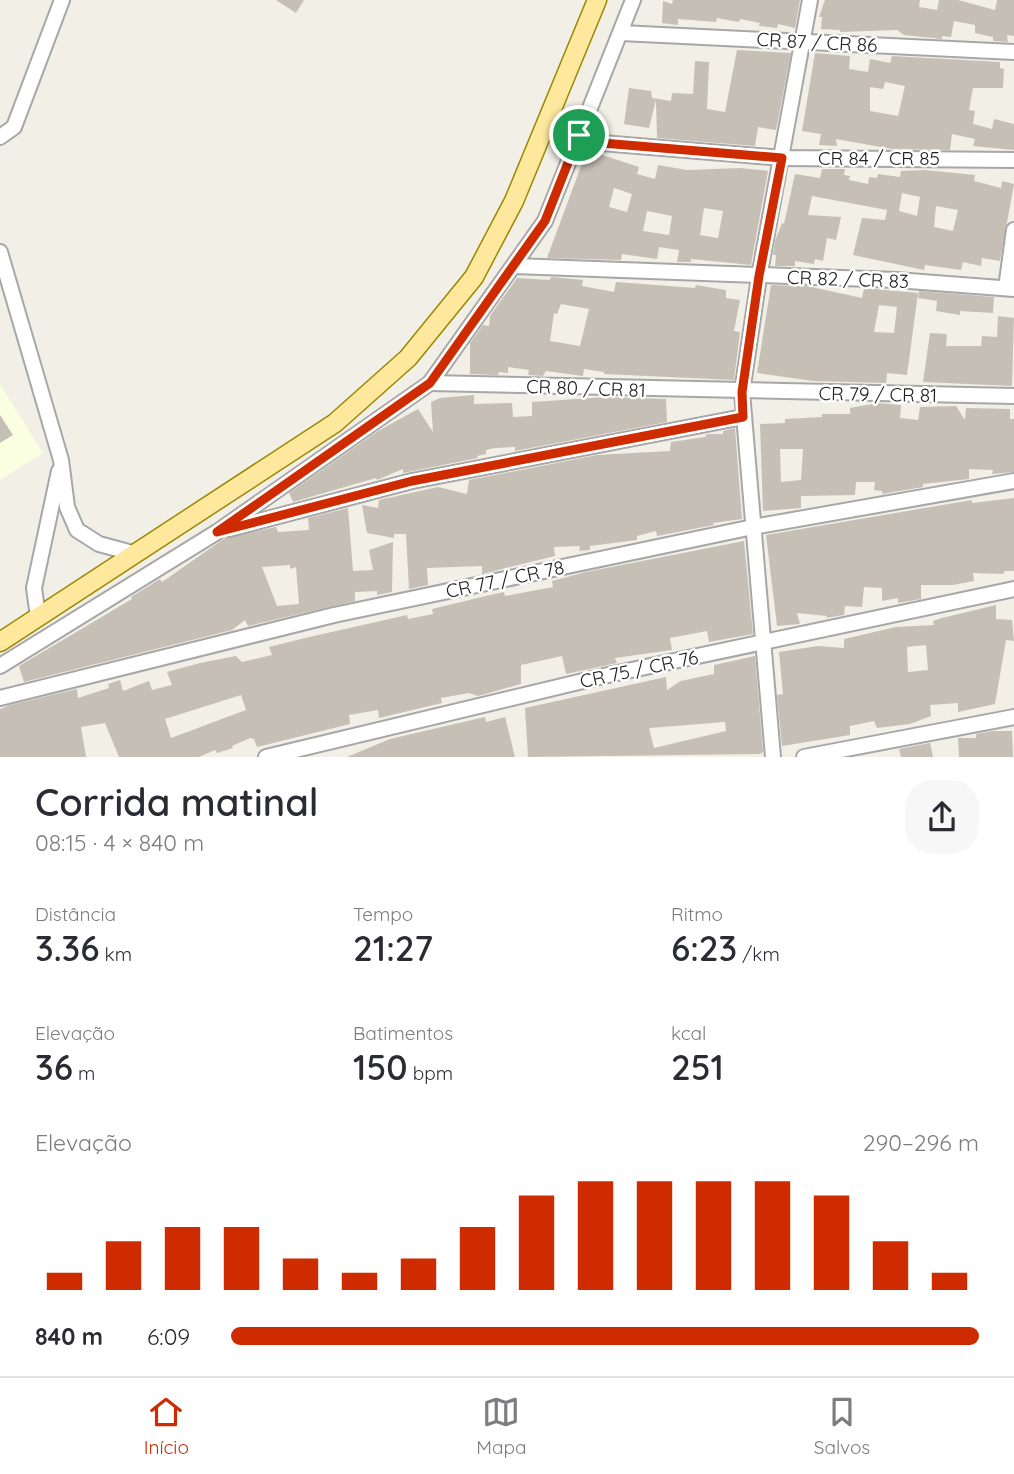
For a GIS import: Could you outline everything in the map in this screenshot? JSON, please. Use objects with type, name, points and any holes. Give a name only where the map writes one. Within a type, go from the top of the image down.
[{"type":"main road","points":[[0,642],[335,423],[408,358],[474,277],[514,201],[597,0]]},
{"type":"street","points":[[0,137],[14,127],[62,0]]},
{"type":"street","points":[[0,666],[217,532],[430,383],[545,221],[633,0]]},
{"type":"street","points":[[773,757],[742,392],[759,276],[810,0]]},
{"type":"street","name":"CR 87 / CR 86","points":[[621,33],[1014,52]]},
{"type":"street","name":"CR 84 / CR 85","points":[[579,135],[602,143],[782,158],[1014,160]]},
{"type":"street","points":[[1010,289],[1014,230]]},
{"type":"street","points":[[0,252],[61,460],[67,507],[77,530],[99,544],[136,554]]},
{"type":"street","name":"CR 82 / CR 83","points":[[514,265],[896,280],[1010,289]]},
{"type":"street","name":"CR 80 / CR 81","points":[[430,383],[742,392]]},
{"type":"street","name":"CR 79 / CR 81","points":[[742,392],[1014,397]]},
{"type":"street","points":[[217,532],[412,481],[743,417]]},
{"type":"street","points":[[38,618],[34,588],[61,460]]},
{"type":"street","name":"CR 77 / CR 78","points":[[0,698],[334,615],[753,527],[1014,481]]},
{"type":"street","points":[[276,491],[289,514]]},
{"type":"street","name":"CR 75 / CR 76","points":[[265,757],[608,675],[1014,589]]},
{"type":"street","points":[[804,757],[1014,717]]},
{"type":"shaded area","points":[[0,384],[43,453],[0,480]]},
{"type":"building","points":[[276,0],[304,0],[296,13]]},
{"type":"building","points":[[673,0],[800,0],[795,28],[778,24],[777,28],[759,26],[760,23],[740,19],[739,22],[717,18],[716,22],[678,19],[678,25],[662,23],[663,1],[672,4]]},
{"type":"building","points":[[825,0],[920,0],[919,7],[937,10],[939,0],[958,0],[995,10],[997,0],[1014,0],[1014,36],[1007,35],[1008,42],[993,41],[993,37],[975,33],[975,25],[954,21],[951,37],[942,36],[942,39],[904,35],[897,30],[840,32],[821,29],[822,17],[819,17]]},
{"type":"building","points":[[737,50],[791,53],[776,130],[758,127],[755,146],[657,138],[656,100],[649,128],[624,124],[629,88],[651,91],[652,98],[671,101],[672,93],[693,94],[695,61],[709,62],[707,109],[725,112]]},
{"type":"building","points":[[815,53],[850,56],[849,69],[868,72],[870,59],[890,63],[892,56],[1000,62],[1000,68],[1004,69],[1003,88],[973,88],[969,110],[975,111],[973,124],[992,129],[994,119],[1014,124],[1014,150],[973,146],[975,139],[952,134],[950,150],[892,149],[836,139],[837,146],[819,145],[821,134],[802,131]],"holes":[[[885,82],[905,86],[898,116],[870,111],[870,87],[883,89]]]},
{"type":"building","points":[[587,150],[639,167],[637,174],[655,179],[658,165],[687,170],[740,168],[768,171],[751,265],[691,259],[691,262],[677,262],[679,250],[659,247],[657,259],[622,254],[621,260],[547,258]],"holes":[[[614,188],[632,194],[627,212],[609,207]],[[704,208],[723,211],[718,238],[700,235]],[[647,211],[672,216],[669,235],[643,231]]]},
{"type":"building","points":[[822,169],[845,169],[844,175],[850,176],[849,180],[868,184],[869,177],[877,178],[878,174],[900,177],[901,171],[925,170],[975,175],[974,181],[1001,188],[1002,181],[1014,184],[1000,261],[982,258],[981,266],[963,262],[961,270],[925,265],[924,270],[853,255],[862,218],[885,220],[887,210],[812,196],[808,215],[841,217],[836,240],[827,238],[823,261],[815,259],[814,264],[795,261],[795,266],[775,266],[775,241],[782,223],[784,224],[795,174],[820,178]],"holes":[[[902,193],[920,197],[917,216],[899,211]],[[936,206],[958,210],[953,231],[934,227]]]},
{"type":"building","points":[[552,277],[583,280],[582,286],[614,292],[616,282],[695,288],[696,285],[726,290],[726,298],[740,300],[734,331],[740,332],[734,380],[604,374],[584,369],[583,376],[546,371],[543,376],[528,375],[529,370],[508,367],[508,373],[499,372],[498,375],[470,374],[470,343],[483,325],[489,326],[490,316],[517,278],[549,280]],"holes":[[[561,304],[589,309],[580,346],[550,341],[554,313],[557,314]]]},
{"type":"building","points":[[771,285],[807,286],[862,298],[864,288],[918,293],[907,375],[887,373],[886,383],[813,381],[757,373]],"holes":[[[879,305],[897,307],[894,333],[874,332]]]},
{"type":"building","points":[[919,291],[994,297],[993,313],[960,311],[960,315],[936,311],[937,301],[918,298]]},
{"type":"building","points":[[998,316],[1014,318],[1012,386],[923,382],[930,333],[947,334],[946,346],[981,346],[982,336],[997,337]]},
{"type":"building","points":[[474,395],[474,404],[512,403],[513,417],[532,416],[532,402],[606,397],[666,399],[667,422],[515,451],[515,447],[495,448],[486,450],[486,454],[477,456],[478,458],[403,473],[403,469],[377,480],[376,478],[293,502],[289,493],[378,431],[418,409],[433,432],[431,402],[440,398]]},
{"type":"building","points":[[878,403],[901,405],[900,418],[918,420],[920,407],[956,406],[965,420],[966,408],[1010,409],[1010,419],[1014,419],[1014,472],[992,474],[993,470],[969,469],[969,479],[923,484],[923,487],[882,494],[882,491],[874,490],[875,482],[856,482],[855,495],[801,496],[801,508],[763,511],[760,424],[785,423],[785,419],[822,417],[822,414],[850,414],[850,408]],"holes":[[[780,449],[803,449],[801,480],[781,482]]]},
{"type":"building","points":[[0,415],[13,435],[0,443]]},
{"type":"building","points":[[735,428],[742,519],[657,536],[656,531],[637,536],[637,540],[590,546],[590,550],[579,551],[580,546],[554,547],[555,556],[482,574],[482,566],[427,568],[428,585],[409,589],[406,534],[394,534],[394,538],[367,533],[362,505],[378,508],[379,500],[438,487],[467,494],[469,480],[597,455],[670,451],[671,442],[705,437],[707,434],[723,434],[723,431]]},
{"type":"building","points":[[1014,498],[1014,571],[1005,571],[1003,574],[973,573],[974,581],[953,585],[921,585],[921,599],[898,603],[898,598],[882,601],[882,588],[864,587],[862,607],[845,606],[844,615],[826,618],[827,616],[797,613],[800,624],[777,626],[766,535],[972,500],[972,503]]},
{"type":"building","points":[[348,508],[353,571],[373,570],[369,550],[393,542],[392,592],[377,595],[377,591],[355,592],[355,601],[248,626],[245,620],[232,630],[24,682],[19,666],[132,599],[131,597],[160,579],[162,582],[225,538],[276,527],[278,532],[309,530],[308,518]],"holes":[[[290,565],[290,569],[296,567],[299,604],[277,606],[262,567]]]},
{"type":"building","points":[[744,541],[753,634],[709,642],[707,631],[670,638],[672,650],[615,658],[617,663],[566,674],[562,656],[521,665],[521,684],[478,696],[469,693],[441,698],[442,703],[379,718],[378,710],[349,715],[350,724],[257,747],[254,739],[250,738],[232,746],[233,748],[217,753],[215,750],[199,757],[119,757],[105,723],[81,727],[86,757],[0,757],[0,709],[10,705],[77,689],[78,698],[109,688],[108,684],[120,680],[123,691],[149,681],[152,690],[172,685],[167,672],[200,663],[236,656],[242,662],[272,655],[269,647],[407,615],[408,619],[433,614],[432,609],[504,592],[505,596],[553,587],[552,581]],"holes":[[[241,695],[246,710],[171,738],[165,719]]]},
{"type":"building","points":[[996,605],[996,619],[1012,620],[1014,641],[1006,640],[995,704],[958,712],[958,703],[930,705],[931,716],[910,724],[877,728],[874,721],[850,726],[850,735],[782,746],[777,695],[783,694],[779,652],[818,646],[844,648],[844,639],[896,627],[934,625],[933,621]],"holes":[[[926,645],[928,670],[908,672],[907,647]]]},
{"type":"building","points":[[755,656],[763,752],[760,754],[528,757],[525,708],[666,677],[667,690],[681,681],[714,674],[714,665]],"holes":[[[725,722],[726,731],[654,748],[649,728]]]},
{"type":"building","points":[[485,717],[486,722],[505,717],[515,757],[347,757],[390,739]]},
{"type":"building","points":[[1012,731],[1013,757],[959,757],[958,738],[976,738],[976,734]]},
{"type":"building","points":[[930,743],[933,757],[901,757],[899,749]]},
{"type":"route","points":[[579,135],[602,143],[782,158],[759,276],[742,392],[743,417],[412,481],[217,532],[430,383],[545,221],[579,135]]}]
